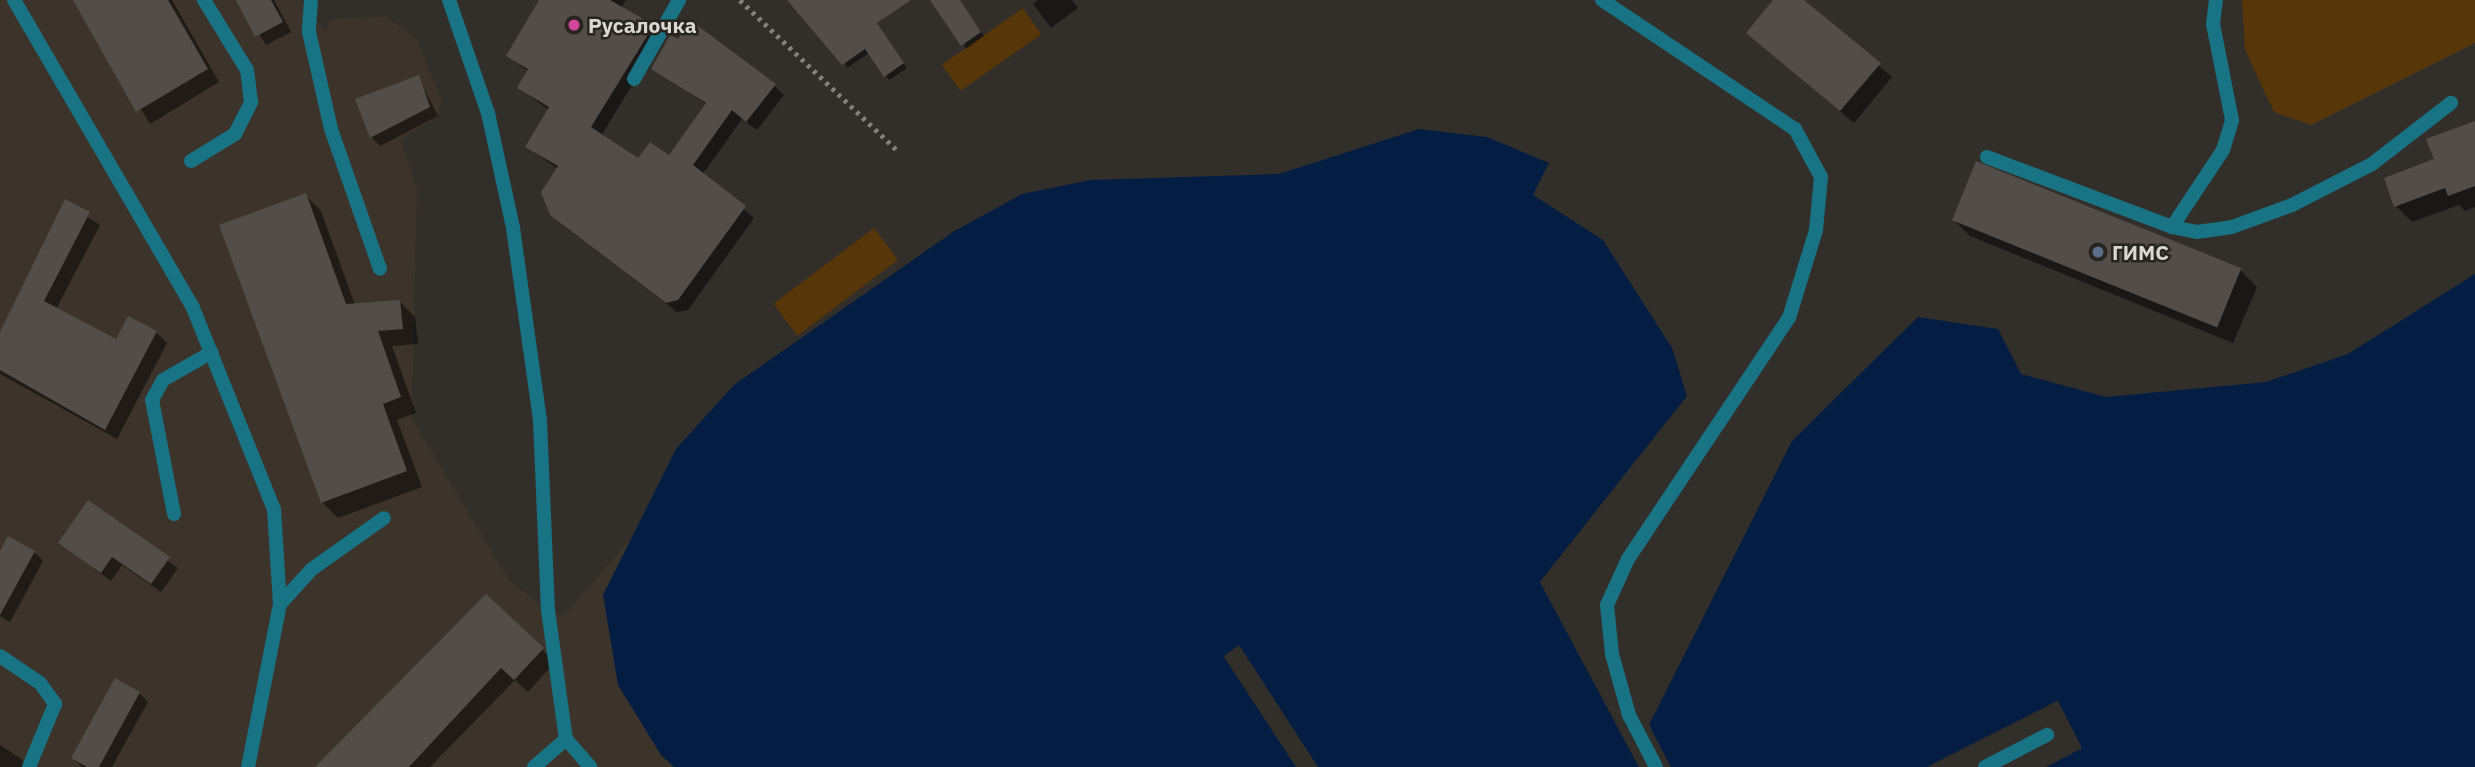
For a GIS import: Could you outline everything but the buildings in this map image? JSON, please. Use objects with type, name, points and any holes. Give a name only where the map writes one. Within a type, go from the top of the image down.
[{"type":"street","points":[[14,0],[160,245],[212,352],[274,509],[279,604],[248,767]]},
{"type":"street","points":[[191,161],[235,134],[251,102],[247,69],[204,0]]},
{"type":"street","points":[[311,0],[309,32],[331,129],[380,269]]},
{"type":"street","points":[[449,0],[488,113],[525,296],[540,420],[548,610],[566,738],[590,767]]},
{"type":"street","points":[[634,79],[679,0]]},
{"type":"street","points":[[1602,0],[1795,129],[1821,177],[1816,230],[1789,317],[1628,559],[1607,605],[1612,654],[1629,715],[1656,767]]},
{"type":"street","points":[[2172,227],[2223,150],[2232,120],[2213,24],[2217,0]]},
{"type":"street","points":[[1987,158],[2172,227],[2197,232],[2232,227],[2292,205],[2372,163],[2451,103]]},
{"type":"street","points":[[174,514],[152,400],[163,380],[212,352]]},
{"type":"street","points":[[279,604],[312,569],[384,518]]},
{"type":"street","points":[[0,656],[40,683],[55,704],[29,767]]},
{"type":"street","points":[[1985,767],[2047,735]]},
{"type":"street","points":[[534,767],[566,738]]},
{"type":"path","points":[[740,0],[898,152]]},
{"type":"shaded area","points":[[0,0],[300,0],[326,31],[329,19],[386,16],[416,38],[442,100],[437,117],[400,139],[417,187],[412,419],[508,579],[548,610],[563,616],[633,536],[603,595],[661,755],[674,767],[0,767]]},
{"type":"shaded area","points":[[2242,0],[2475,0],[2475,43],[2311,125],[2274,112],[2245,50]]},
{"type":"shaded area","points":[[1023,8],[1041,34],[960,91],[942,65]]},
{"type":"shaded area","points":[[874,228],[898,260],[797,336],[773,304]]},
{"type":"water","points":[[1419,129],[1487,137],[1549,163],[1533,195],[1603,240],[1672,348],[1687,396],[1540,582],[1639,767],[1318,767],[1238,646],[1224,657],[1296,767],[674,767],[661,755],[618,685],[603,595],[676,449],[734,385],[953,232],[1022,194],[1091,180],[1279,174]]},
{"type":"water","points":[[2475,274],[2475,767],[2046,767],[2082,748],[2057,701],[1927,767],[1671,767],[1649,725],[1792,441],[1918,317],[1998,329],[2021,374],[2106,397],[2266,382],[2348,354]]},
{"type":"pier","points":[[1687,396],[1544,582],[1639,767],[1540,582]]},
{"type":"pier","points":[[1788,440],[1649,724],[1668,767],[1646,723]]},
{"type":"pier","points":[[1239,645],[1318,767],[1238,650],[1228,657],[1296,767],[1224,656]]},
{"type":"pier","points":[[2058,701],[2082,748],[2046,767],[2077,747],[2056,706],[1927,767]]},
{"type":"place","name":"Русалочка","points":[[574,25]]},
{"type":"place","name":"ГИМС","points":[[2098,252]]}]
